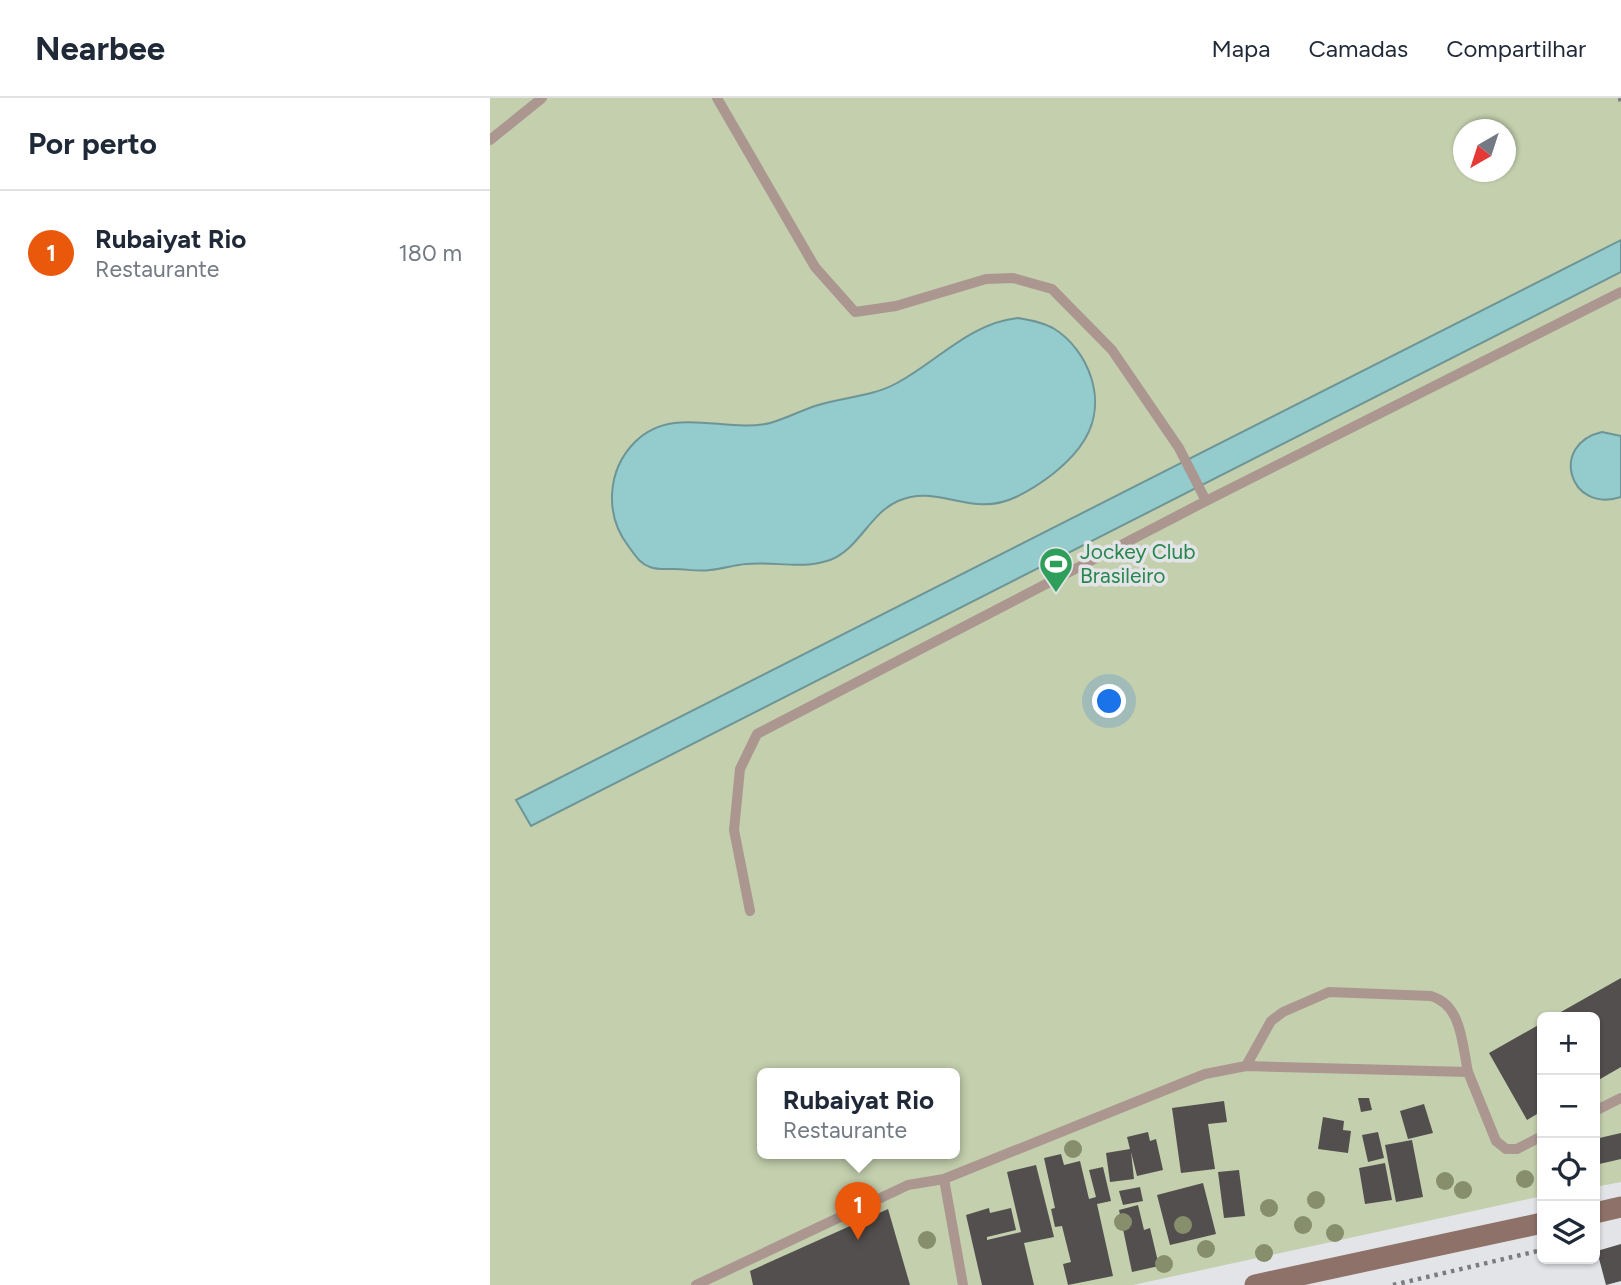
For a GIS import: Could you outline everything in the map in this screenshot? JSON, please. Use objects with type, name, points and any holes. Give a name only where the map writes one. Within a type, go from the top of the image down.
[{"type":"main road","points":[[1600,1212],[1621,1208]]},
{"type":"main road","points":[[1255,1285],[1537,1224]]},
{"type":"lane","points":[[490,141],[542,98]]},
{"type":"lane","points":[[716,98],[815,267],[855,312],[896,306],[986,279],[1013,278],[1052,289],[1112,350],[1179,448],[1204,498]]},
{"type":"lane","points":[[750,911],[734,830],[740,769],[757,734],[1204,498],[1621,292]]},
{"type":"lane","points":[[1246,1066],[1271,1021],[1283,1012],[1329,992],[1431,996],[1443,1000],[1454,1012],[1468,1072],[1496,1141],[1506,1149],[1517,1149],[1538,1138]]},
{"type":"lane","points":[[696,1285],[908,1185],[944,1179],[1205,1074],[1246,1066],[1468,1072]]},
{"type":"lane","points":[[1600,1108],[1621,1098]]},
{"type":"lane","points":[[944,1179],[962,1285]]},
{"type":"path","points":[[1393,1285],[1537,1251]]},
{"type":"green space","name":"Jockey Club Brasileiro","points":[[490,98],[1621,98],[1621,1182],[1600,1186],[1600,1012],[1537,1012],[1537,1197],[1133,1285],[490,1285]]},
{"type":"water","points":[[1621,240],[1621,272],[531,826],[516,800]]},
{"type":"water","points":[[1018,318],[1053,328],[1076,349],[1091,378],[1095,409],[1092,424],[1079,448],[1055,472],[1026,492],[999,503],[970,503],[928,496],[898,501],[880,514],[849,548],[830,560],[819,563],[757,563],[701,571],[656,569],[646,566],[633,553],[621,534],[613,507],[614,479],[626,453],[650,431],[683,422],[736,425],[770,423],[825,403],[887,388],[969,335],[1001,321]]},
{"type":"water","points":[[1602,432],[1621,436],[1621,497],[1603,500],[1589,496],[1578,487],[1572,475],[1571,462],[1575,450],[1585,439]]},
{"type":"building","points":[[1621,978],[1621,1067],[1600,1079],[1600,1012],[1561,1012]]},
{"type":"building","points":[[1537,1026],[1537,1114],[1527,1120],[1489,1053]]},
{"type":"building","points":[[1358,1098],[1369,1098],[1372,1110],[1361,1112]]},
{"type":"building","points":[[1224,1101],[1227,1122],[1208,1124],[1215,1169],[1181,1173],[1172,1108]]},
{"type":"building","points":[[1424,1104],[1433,1133],[1408,1139],[1400,1111]]},
{"type":"building","points":[[1323,1117],[1344,1121],[1343,1130],[1351,1131],[1348,1153],[1318,1149]]},
{"type":"building","points":[[1148,1132],[1150,1141],[1156,1139],[1163,1170],[1137,1176],[1131,1152],[1134,1179],[1110,1182],[1106,1153],[1130,1149],[1127,1137]]},
{"type":"building","points":[[1378,1132],[1384,1158],[1368,1162],[1362,1135]]},
{"type":"building","points":[[1621,1133],[1621,1159],[1600,1164],[1600,1138]]},
{"type":"building","points":[[1412,1140],[1423,1197],[1396,1202],[1385,1145]]},
{"type":"building","points":[[1061,1154],[1064,1165],[1080,1161],[1089,1199],[1096,1197],[1089,1170],[1103,1167],[1111,1201],[1097,1204],[1113,1276],[1068,1285],[1063,1264],[1071,1262],[1062,1226],[1055,1227],[1051,1209],[1055,1208],[1044,1158]]},
{"type":"building","points":[[1385,1163],[1392,1200],[1365,1204],[1359,1168]]},
{"type":"building","points":[[1036,1165],[1054,1237],[1024,1243],[1034,1285],[982,1285],[966,1215],[989,1208],[990,1213],[1011,1208],[1016,1230],[987,1237],[987,1240],[1021,1232],[1007,1172]]},
{"type":"building","points":[[1239,1170],[1245,1216],[1224,1218],[1218,1172]]},
{"type":"building","points":[[1203,1183],[1216,1234],[1170,1245],[1157,1195]]},
{"type":"building","points":[[1140,1187],[1143,1201],[1123,1205],[1119,1191]]},
{"type":"building","points":[[1138,1205],[1144,1230],[1150,1228],[1159,1266],[1132,1272],[1119,1210]]},
{"type":"building","points":[[888,1209],[910,1285],[753,1285],[750,1271]]},
{"type":"building","points":[[1621,1244],[1621,1281],[1606,1285],[1600,1250]]},
{"type":"place","name":"Jockey Club Brasileiro","points":[[1056,594]]},
{"type":"place","name":"Rubaiyat Rio","points":[[858,1240]]}]
